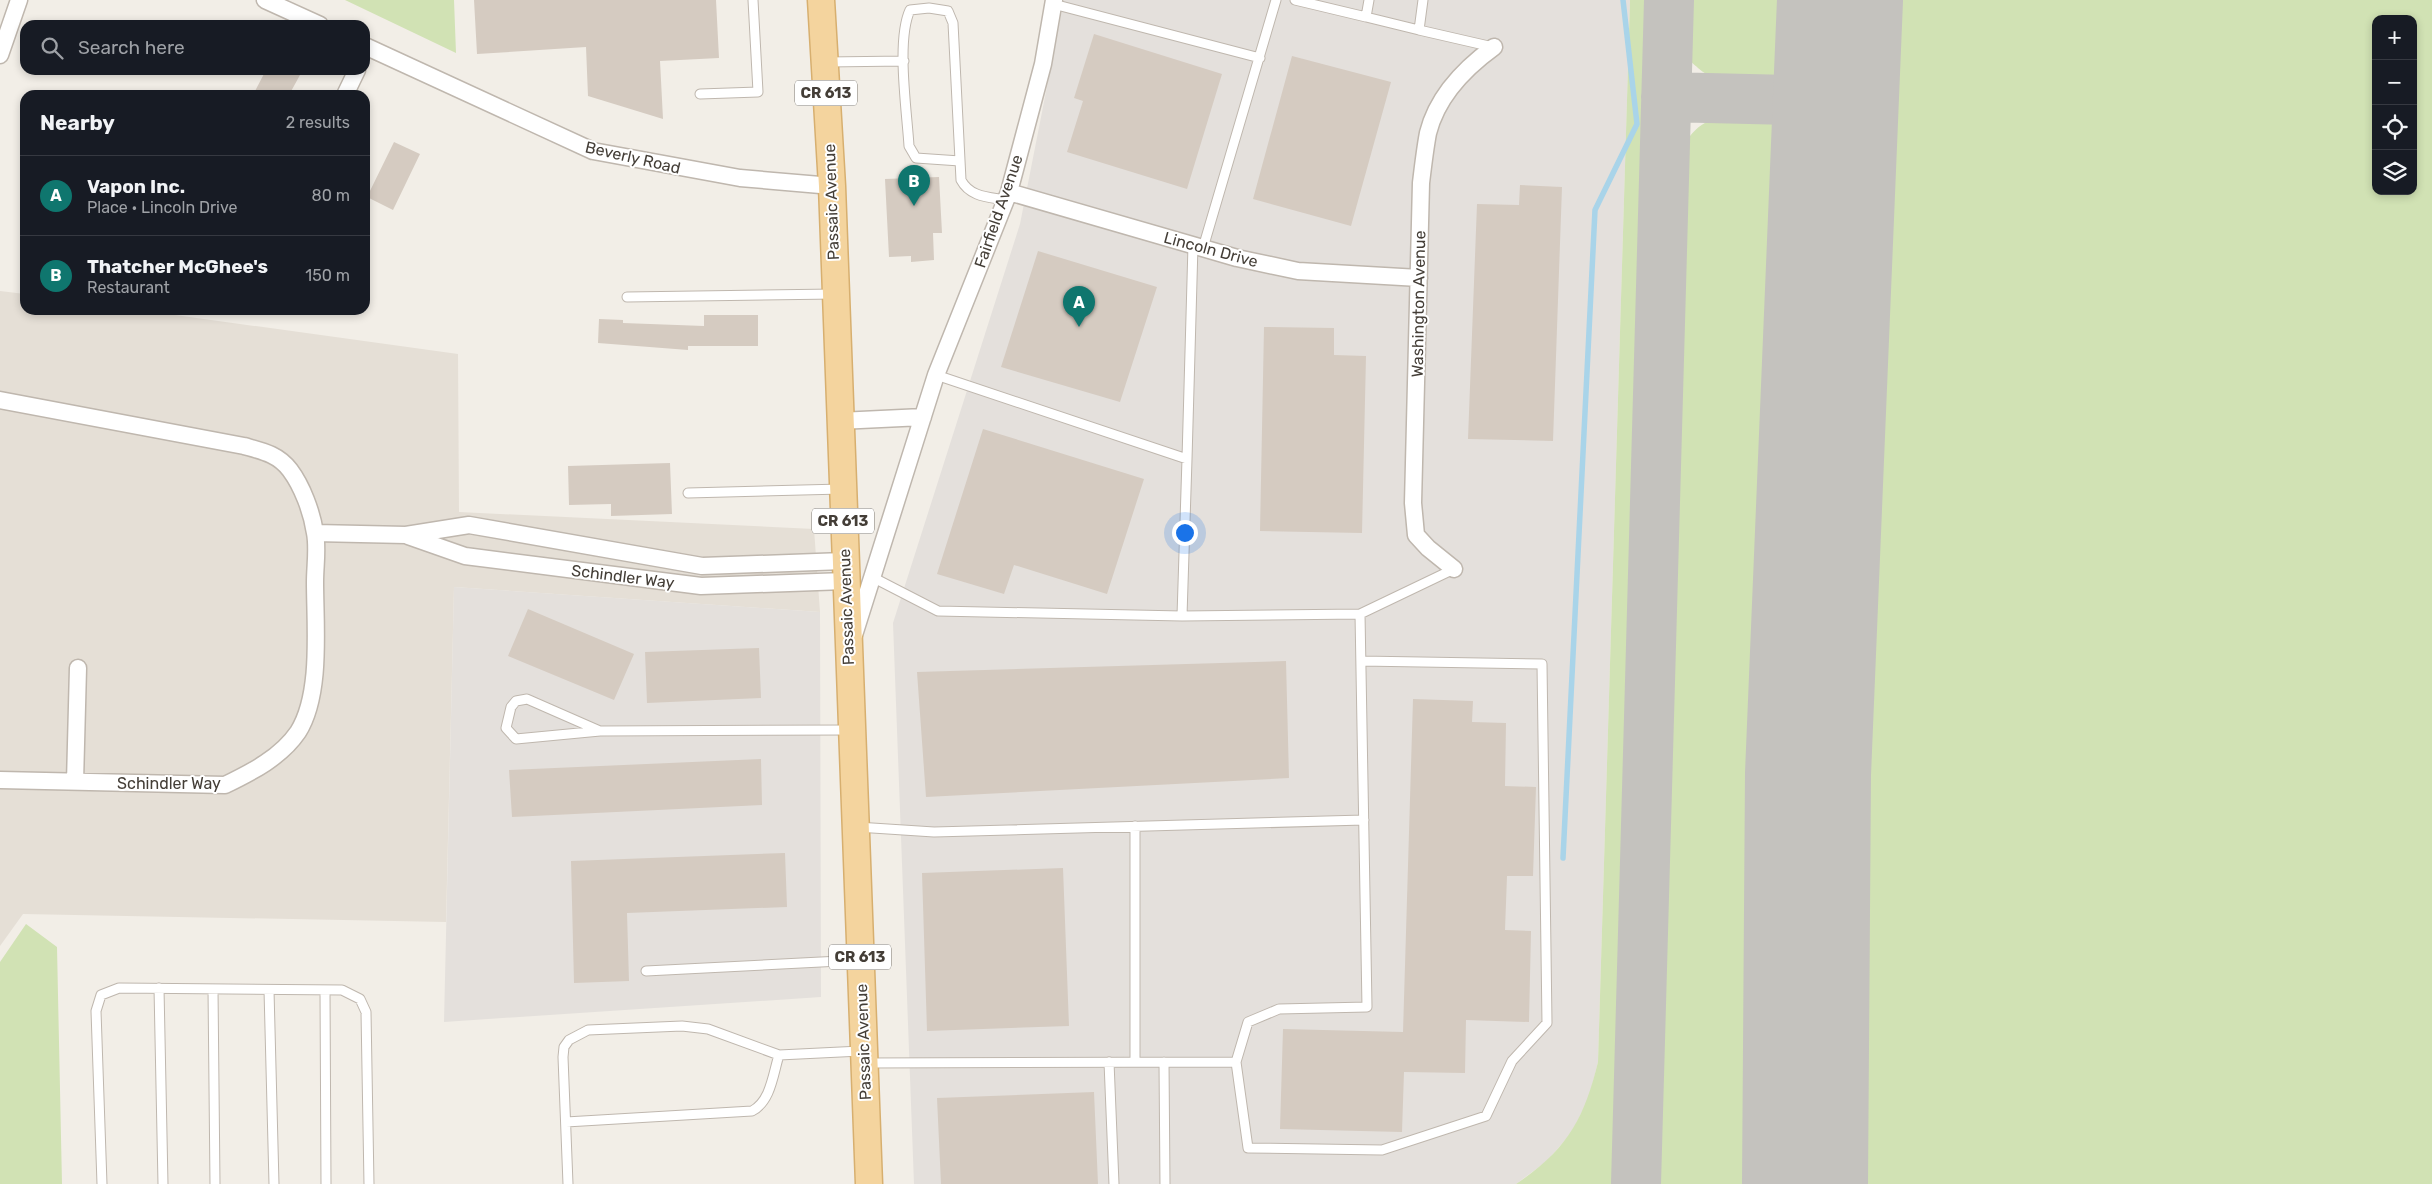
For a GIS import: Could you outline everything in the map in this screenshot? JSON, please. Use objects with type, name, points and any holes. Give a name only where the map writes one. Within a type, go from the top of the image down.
[{"type":"main road","name":"Passaic Avenue","points":[[821,0],[832,186],[844,571],[869,1184]]},
{"type":"street","points":[[0,55],[19,0]]},
{"type":"street","points":[[265,0],[309,20]]},
{"type":"street","name":"Fairfield Avenue","points":[[848,656],[936,375],[1007,196],[1043,64],[1053,2]]},
{"type":"street","name":"Washington Avenue","points":[[1454,568],[1428,548],[1416,535],[1413,503],[1420,183],[1429,131],[1445,95],[1470,65],[1494,47]]},
{"type":"street","name":"Beverly Road","points":[[370,51],[593,151],[740,178],[832,186]]},
{"type":"street","points":[[347,90],[355,75]]},
{"type":"street","name":"Lincoln Drive","points":[[1007,196],[1237,258],[1298,271],[1419,278]]},
{"type":"street","name":"Schindler Way","points":[[0,400],[244,446],[276,456],[289,469],[302,490],[316,532],[315,660],[310,701],[298,731],[280,752],[250,774],[225,785],[0,780]]},
{"type":"street","points":[[839,421],[923,417]]},
{"type":"street","name":"Schindler Way","points":[[316,532],[406,535],[469,525],[702,566],[844,571]]},
{"type":"street","name":"Schindler Way","points":[[406,535],[465,556],[701,586],[844,571]]},
{"type":"street","points":[[75,782],[78,668]]},
{"type":"lane","points":[[700,94],[758,92],[754,0]]},
{"type":"lane","points":[[1182,616],[1187,459],[1198,246],[1260,58],[1276,0]]},
{"type":"lane","points":[[1295,0],[1494,47]]},
{"type":"lane","points":[[1366,17],[1369,0]]},
{"type":"lane","points":[[1419,30],[1423,0]]},
{"type":"lane","points":[[1053,2],[1260,58]]},
{"type":"lane","points":[[960,161],[916,158],[909,146],[904,61],[905,21],[910,10],[928,8],[948,11],[953,23],[961,180],[966,189],[978,195],[1007,196]]},
{"type":"lane","points":[[824,62],[904,61]]},
{"type":"lane","points":[[627,297],[835,294]]},
{"type":"lane","points":[[936,375],[1187,459]]},
{"type":"lane","points":[[688,493],[842,489]]},
{"type":"lane","points":[[872,577],[938,612],[1182,616],[1360,614],[1454,568]]},
{"type":"lane","points":[[1360,614],[1367,1007],[1279,1009],[1248,1022],[1236,1062],[1248,1148],[1382,1150],[1486,1116],[1512,1061],[1547,1023],[1542,664],[1361,661]]},
{"type":"lane","points":[[600,731],[527,699],[516,701],[511,707],[506,728],[516,739],[600,731],[851,730]]},
{"type":"lane","points":[[854,826],[934,832],[1364,820]]},
{"type":"lane","points":[[1135,826],[1135,1062]]},
{"type":"lane","points":[[646,971],[860,960]]},
{"type":"lane","points":[[102,1184],[96,1010],[101,995],[119,988],[342,990],[360,999],[366,1012],[369,1184]]},
{"type":"lane","points":[[159,988],[163,1184]]},
{"type":"lane","points":[[213,989],[215,1184]]},
{"type":"lane","points":[[270,990],[274,1184]]},
{"type":"lane","points":[[325,990],[326,1184]]},
{"type":"lane","points":[[568,1184],[564,1047],[569,1040],[588,1030],[696,1026],[779,1055],[1110,1062],[1236,1062]]},
{"type":"lane","points":[[566,1122],[752,1110],[760,1107],[766,1100],[779,1055]]},
{"type":"lane","points":[[1110,1062],[1114,1184]]},
{"type":"lane","points":[[1164,1062],[1165,1184]]},
{"type":"shaded area","points":[[1064,0],[1630,0],[1598,1062],[1589,1098],[1572,1132],[1547,1161],[1516,1184],[914,1184],[893,623],[1020,224]]},
{"type":"shaded area","points":[[0,291],[20,293],[20,315],[175,315],[458,354],[459,512],[814,529],[820,612],[454,587],[446,922],[23,914],[0,946]]},
{"type":"shaded area","points":[[454,587],[820,612],[821,997],[444,1022]]},
{"type":"green space","points":[[345,0],[454,0],[456,53]]},
{"type":"green space","points":[[1630,0],[1652,0],[1618,1184],[1516,1184],[1548,1159],[1571,1132],[1593,1082],[1598,1062]]},
{"type":"green space","points":[[1685,0],[1804,0],[1804,31],[1799,54],[1786,69],[1762,81],[1734,83],[1708,75],[1691,62],[1688,57],[1684,36]]},
{"type":"green space","points":[[1877,0],[2432,0],[2432,1184],[1843,1184]]},
{"type":"green space","points":[[1739,113],[1764,119],[1782,129],[1794,144],[1801,170],[1771,1184],[1653,1184],[1682,160],[1683,151],[1690,136],[1702,125],[1716,118]]},
{"type":"green space","points":[[26,924],[57,947],[62,1184],[0,1184],[0,962]]},
{"type":"building","points":[[474,0],[716,0],[719,58],[660,61],[663,119],[588,96],[586,47],[477,54]]},
{"type":"building","points":[[1094,34],[1222,74],[1187,189],[1067,152],[1083,101],[1074,98]]},
{"type":"building","points":[[1292,56],[1391,82],[1351,226],[1253,199]]},
{"type":"building","points":[[263,75],[300,75],[292,90],[256,90]]},
{"type":"building","points":[[394,142],[420,154],[393,210],[370,198],[370,191]]},
{"type":"building","points":[[939,177],[942,233],[933,233],[934,260],[911,262],[911,256],[889,257],[885,179]]},
{"type":"building","points":[[1520,185],[1562,187],[1553,441],[1468,439],[1477,204],[1519,205]]},
{"type":"building","points":[[1038,251],[1157,287],[1120,402],[1001,367]]},
{"type":"building","points":[[704,315],[758,315],[758,346],[688,346],[688,350],[598,343],[599,319],[623,320],[623,323],[704,326]]},
{"type":"building","points":[[1264,327],[1334,328],[1334,355],[1366,356],[1362,533],[1260,531]]},
{"type":"building","points":[[983,429],[1144,479],[1107,594],[1014,565],[1004,594],[937,574]]},
{"type":"building","points":[[670,463],[672,514],[611,516],[611,504],[569,505],[568,466]]},
{"type":"building","points":[[528,609],[634,654],[614,700],[508,656]]},
{"type":"building","points":[[759,648],[761,698],[647,703],[645,652]]},
{"type":"building","points":[[1286,661],[1289,778],[926,797],[917,672]]},
{"type":"building","points":[[1413,699],[1473,701],[1472,722],[1506,723],[1505,786],[1536,787],[1533,876],[1507,876],[1505,930],[1531,931],[1529,1022],[1466,1020],[1465,1073],[1404,1072],[1402,1132],[1280,1129],[1283,1029],[1403,1032]]},
{"type":"building","points":[[761,759],[762,805],[512,817],[509,770]]},
{"type":"building","points":[[785,853],[787,907],[627,913],[629,981],[574,983],[571,861]]},
{"type":"building","points":[[1063,868],[1069,1026],[927,1031],[922,873]]},
{"type":"building","points":[[1094,1092],[1098,1184],[941,1184],[937,1098]]},
{"type":"waterway","points":[[1563,858],[1595,210],[1637,124],[1623,0]]},
{"type":"taxiway","points":[[1636,1184],[1669,0]]},
{"type":"taxiway","points":[[1666,97],[1837,101]]},
{"type":"runway","points":[[1805,1184],[1808,774],[1840,0]]},
{"type":"place","name":"Thatcher McGhee's","points":[[914,206]]},
{"type":"place","name":"Vapon Inc.","points":[[1079,327]]}]
